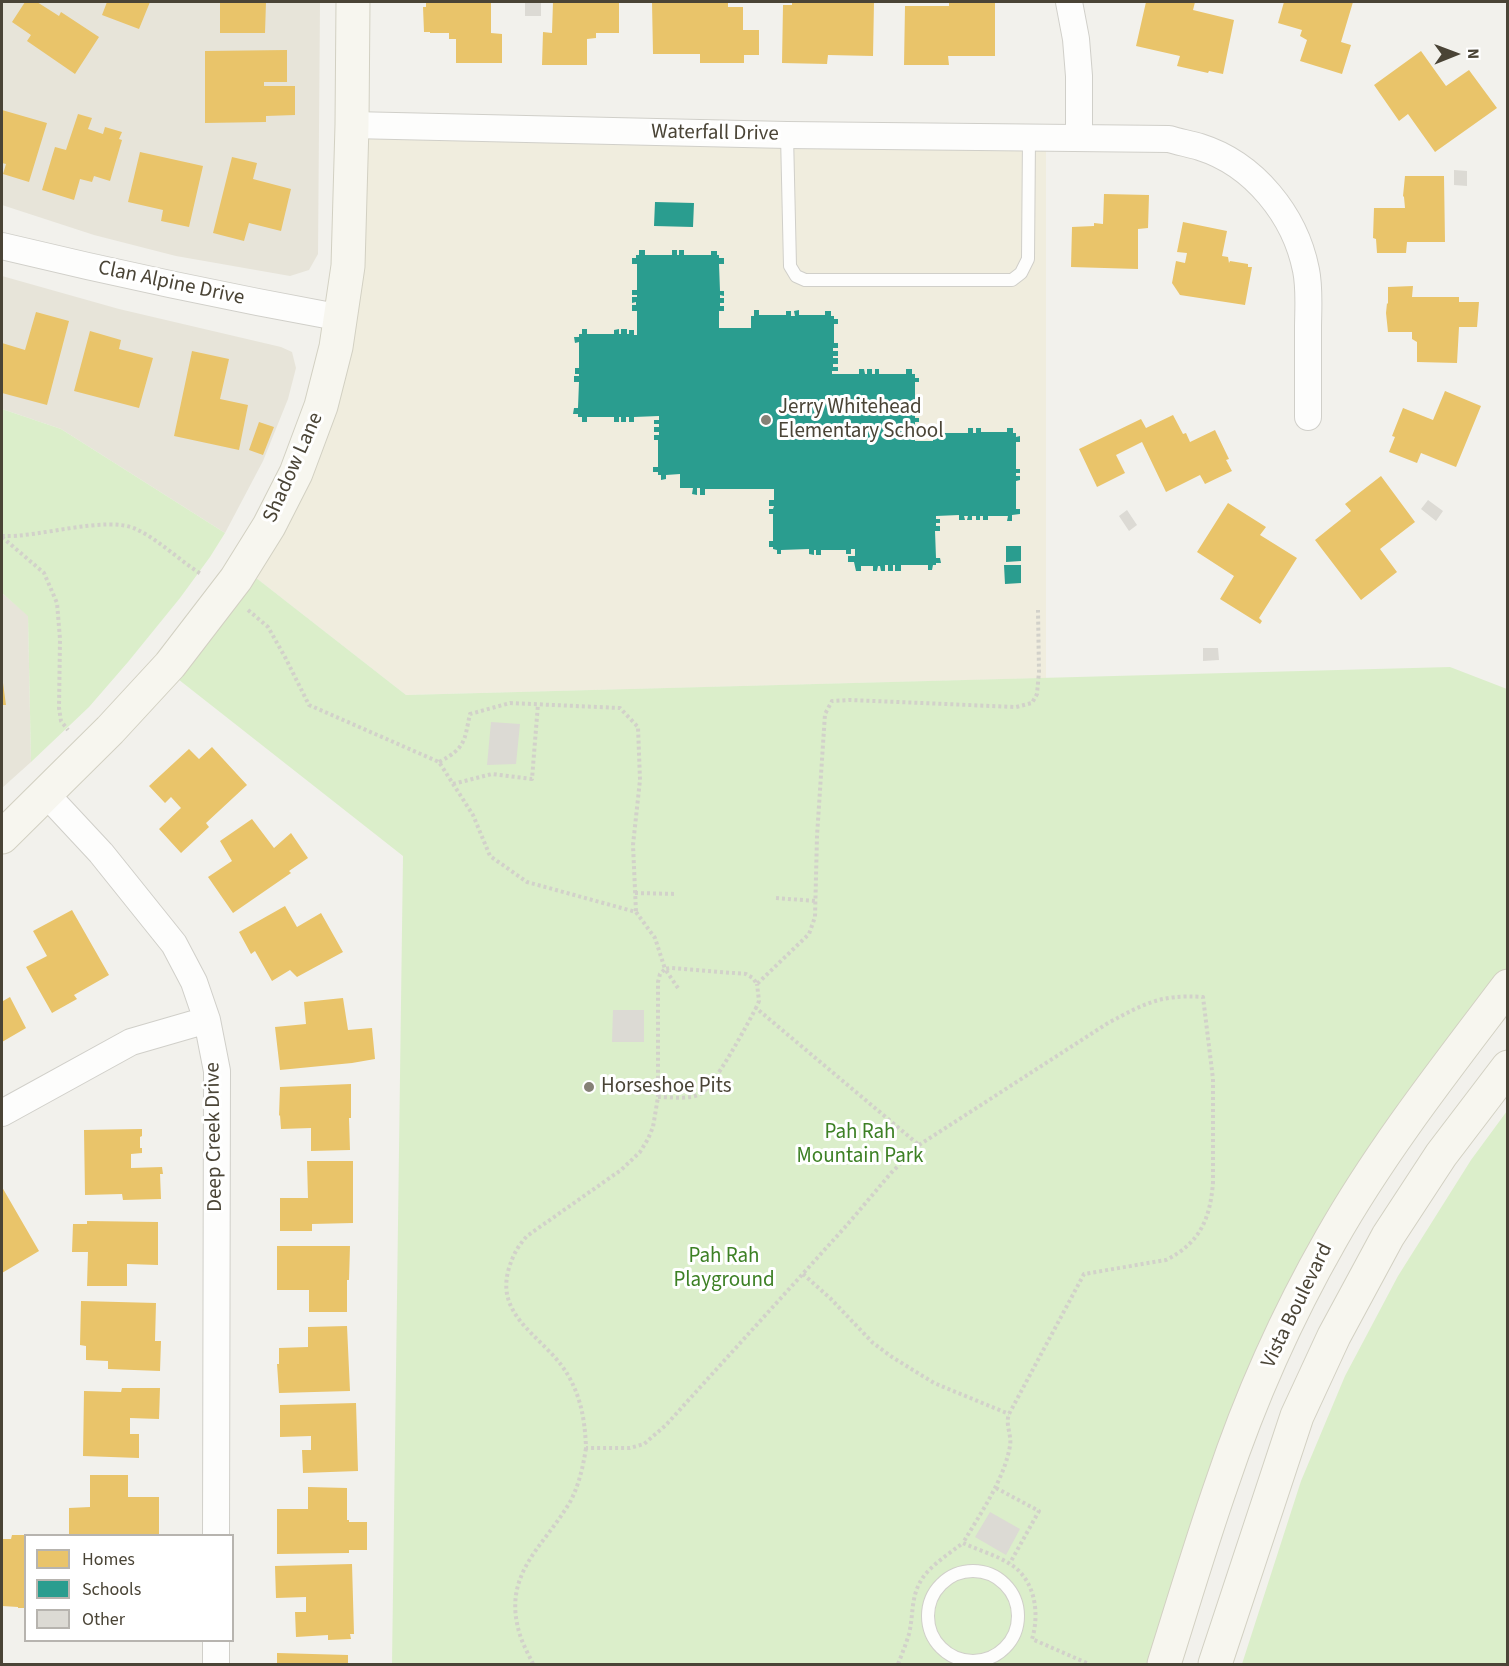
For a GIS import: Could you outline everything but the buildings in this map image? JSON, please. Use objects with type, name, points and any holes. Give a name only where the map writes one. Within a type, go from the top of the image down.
[{"type":"main road","name":"Shadow Lane","points":[[2,837],[110,730],[170,665],[236,579],[269,526],[296,472],[321,406],[342,318],[348,266],[352,125],[352,2]]},
{"type":"main road","name":"Vista Boulevard","points":[[1164,1665],[1222,1481],[1259,1385],[1289,1320],[1331,1239],[1377,1162],[1508,986]]},
{"type":"main road","points":[[1215,1665],[1297,1416],[1334,1336],[1388,1236],[1441,1155],[1508,1067]]},
{"type":"street","points":[[1069,2],[1076,39],[1079,76],[1078,137]]},
{"type":"street","name":"Waterfall Drive","points":[[352,125],[787,135],[1169,139],[1202,147],[1231,161],[1257,181],[1280,207],[1297,238],[1306,271],[1308,299],[1308,417]]},
{"type":"street","name":"Clan Alpine Drive","points":[[2,246],[116,273],[342,318]]},
{"type":"street","name":"Deep Creek Drive","points":[[46,794],[101,853],[174,944],[194,982],[207,1020],[217,1071],[216,1534]]},
{"type":"street","points":[[2,1113],[131,1042],[207,1020]]},
{"type":"street","points":[[216,1642],[216,1665]]},
{"type":"lane","points":[[787,135],[790,266],[796,276],[805,280],[1012,280],[1021,273],[1028,259],[1029,137]]},
{"type":"lane","points":[[975,1571],[989,1574],[1002,1581],[1011,1592],[1017,1605],[1018,1619],[1015,1633],[996,1655],[982,1660],[953,1661],[933,1636],[928,1621],[929,1605],[936,1591],[946,1580],[960,1572],[975,1571]]},
{"type":"path","points":[[2,537],[19,537],[117,524],[135,528],[201,574]]},
{"type":"path","points":[[2,537],[44,573],[57,603],[60,639],[59,708],[61,721],[68,730]]},
{"type":"path","points":[[246,608],[268,627],[309,705],[439,762],[473,815],[490,856],[527,882],[636,912]]},
{"type":"path","points":[[757,984],[809,934],[815,917],[817,836],[825,714],[832,701],[1016,707],[1032,703],[1037,694],[1039,672],[1038,610]]},
{"type":"path","points":[[439,762],[452,755],[463,744],[470,714],[510,703],[620,708],[638,727],[640,780],[633,845],[636,912],[655,939],[665,969],[678,988]]},
{"type":"path","points":[[453,784],[492,774],[532,779],[538,704]]},
{"type":"path","points":[[634,893],[677,894]]},
{"type":"path","points":[[776,898],[816,901]]},
{"type":"path","points":[[534,1665],[520,1635],[516,1605],[518,1584],[526,1563],[572,1499],[584,1466],[585,1424],[575,1387],[562,1366],[514,1312],[508,1301],[507,1274],[517,1248],[527,1236],[621,1170],[640,1152],[653,1127],[658,1097],[658,982],[660,974],[665,969],[671,968],[734,972],[753,978],[757,984],[759,1001],[730,1055],[704,1093],[696,1096],[658,1097]]},
{"type":"path","points":[[586,1448],[630,1448],[644,1444],[666,1425],[891,1173],[919,1145],[1107,1023],[1136,1008],[1163,998],[1203,997],[1213,1079],[1213,1183],[1212,1198],[1205,1221],[1195,1240],[1166,1260],[1084,1274],[1009,1414],[1007,1419],[1010,1445],[996,1488],[963,1543],[931,1569],[917,1587],[908,1635],[898,1665]]},
{"type":"path","points":[[756,1008],[919,1145]]},
{"type":"path","points":[[803,1274],[830,1298],[873,1343],[892,1357],[934,1383],[1009,1414]]},
{"type":"path","points":[[996,1488],[1039,1511],[1010,1563]]},
{"type":"path","points":[[963,1543],[1010,1563],[1026,1580],[1035,1604],[1032,1639],[1089,1665]]},
{"type":"shaded area","points":[[2,2],[320,2],[318,254],[309,270],[290,276],[176,256],[94,235],[2,205]]},
{"type":"shaded area","points":[[358,138],[1046,142],[1046,678],[406,695],[246,570],[313,445]]},
{"type":"shaded area","points":[[2,276],[119,309],[281,347],[292,352],[296,368],[288,399],[263,461],[225,533],[61,429],[2,409]]},
{"type":"shaded area","points":[[2,593],[28,615],[31,762],[2,788]]},
{"type":"green space","points":[[2,409],[61,429],[225,533],[180,598],[128,662],[89,707],[31,762],[28,616],[2,593]]},
{"type":"green space","name":"Pah Rah Mountain Park","points":[[246,570],[406,695],[1450,667],[1507,689],[1507,982],[1351,1201],[1155,1664],[392,1664],[403,856],[169,672]]},
{"type":"green space","points":[[1507,1111],[1507,1664],[1242,1664],[1301,1481],[1345,1376],[1398,1276],[1471,1160]]},
{"type":"place","name":"Jerry Whitehead Elementary School","points":[[766,420]]},
{"type":"place","name":"Horseshoe Pits","points":[[589,1087]]},
{"type":"park label","name":"Pah Rah Playground","points":[[724,1269]]}]
